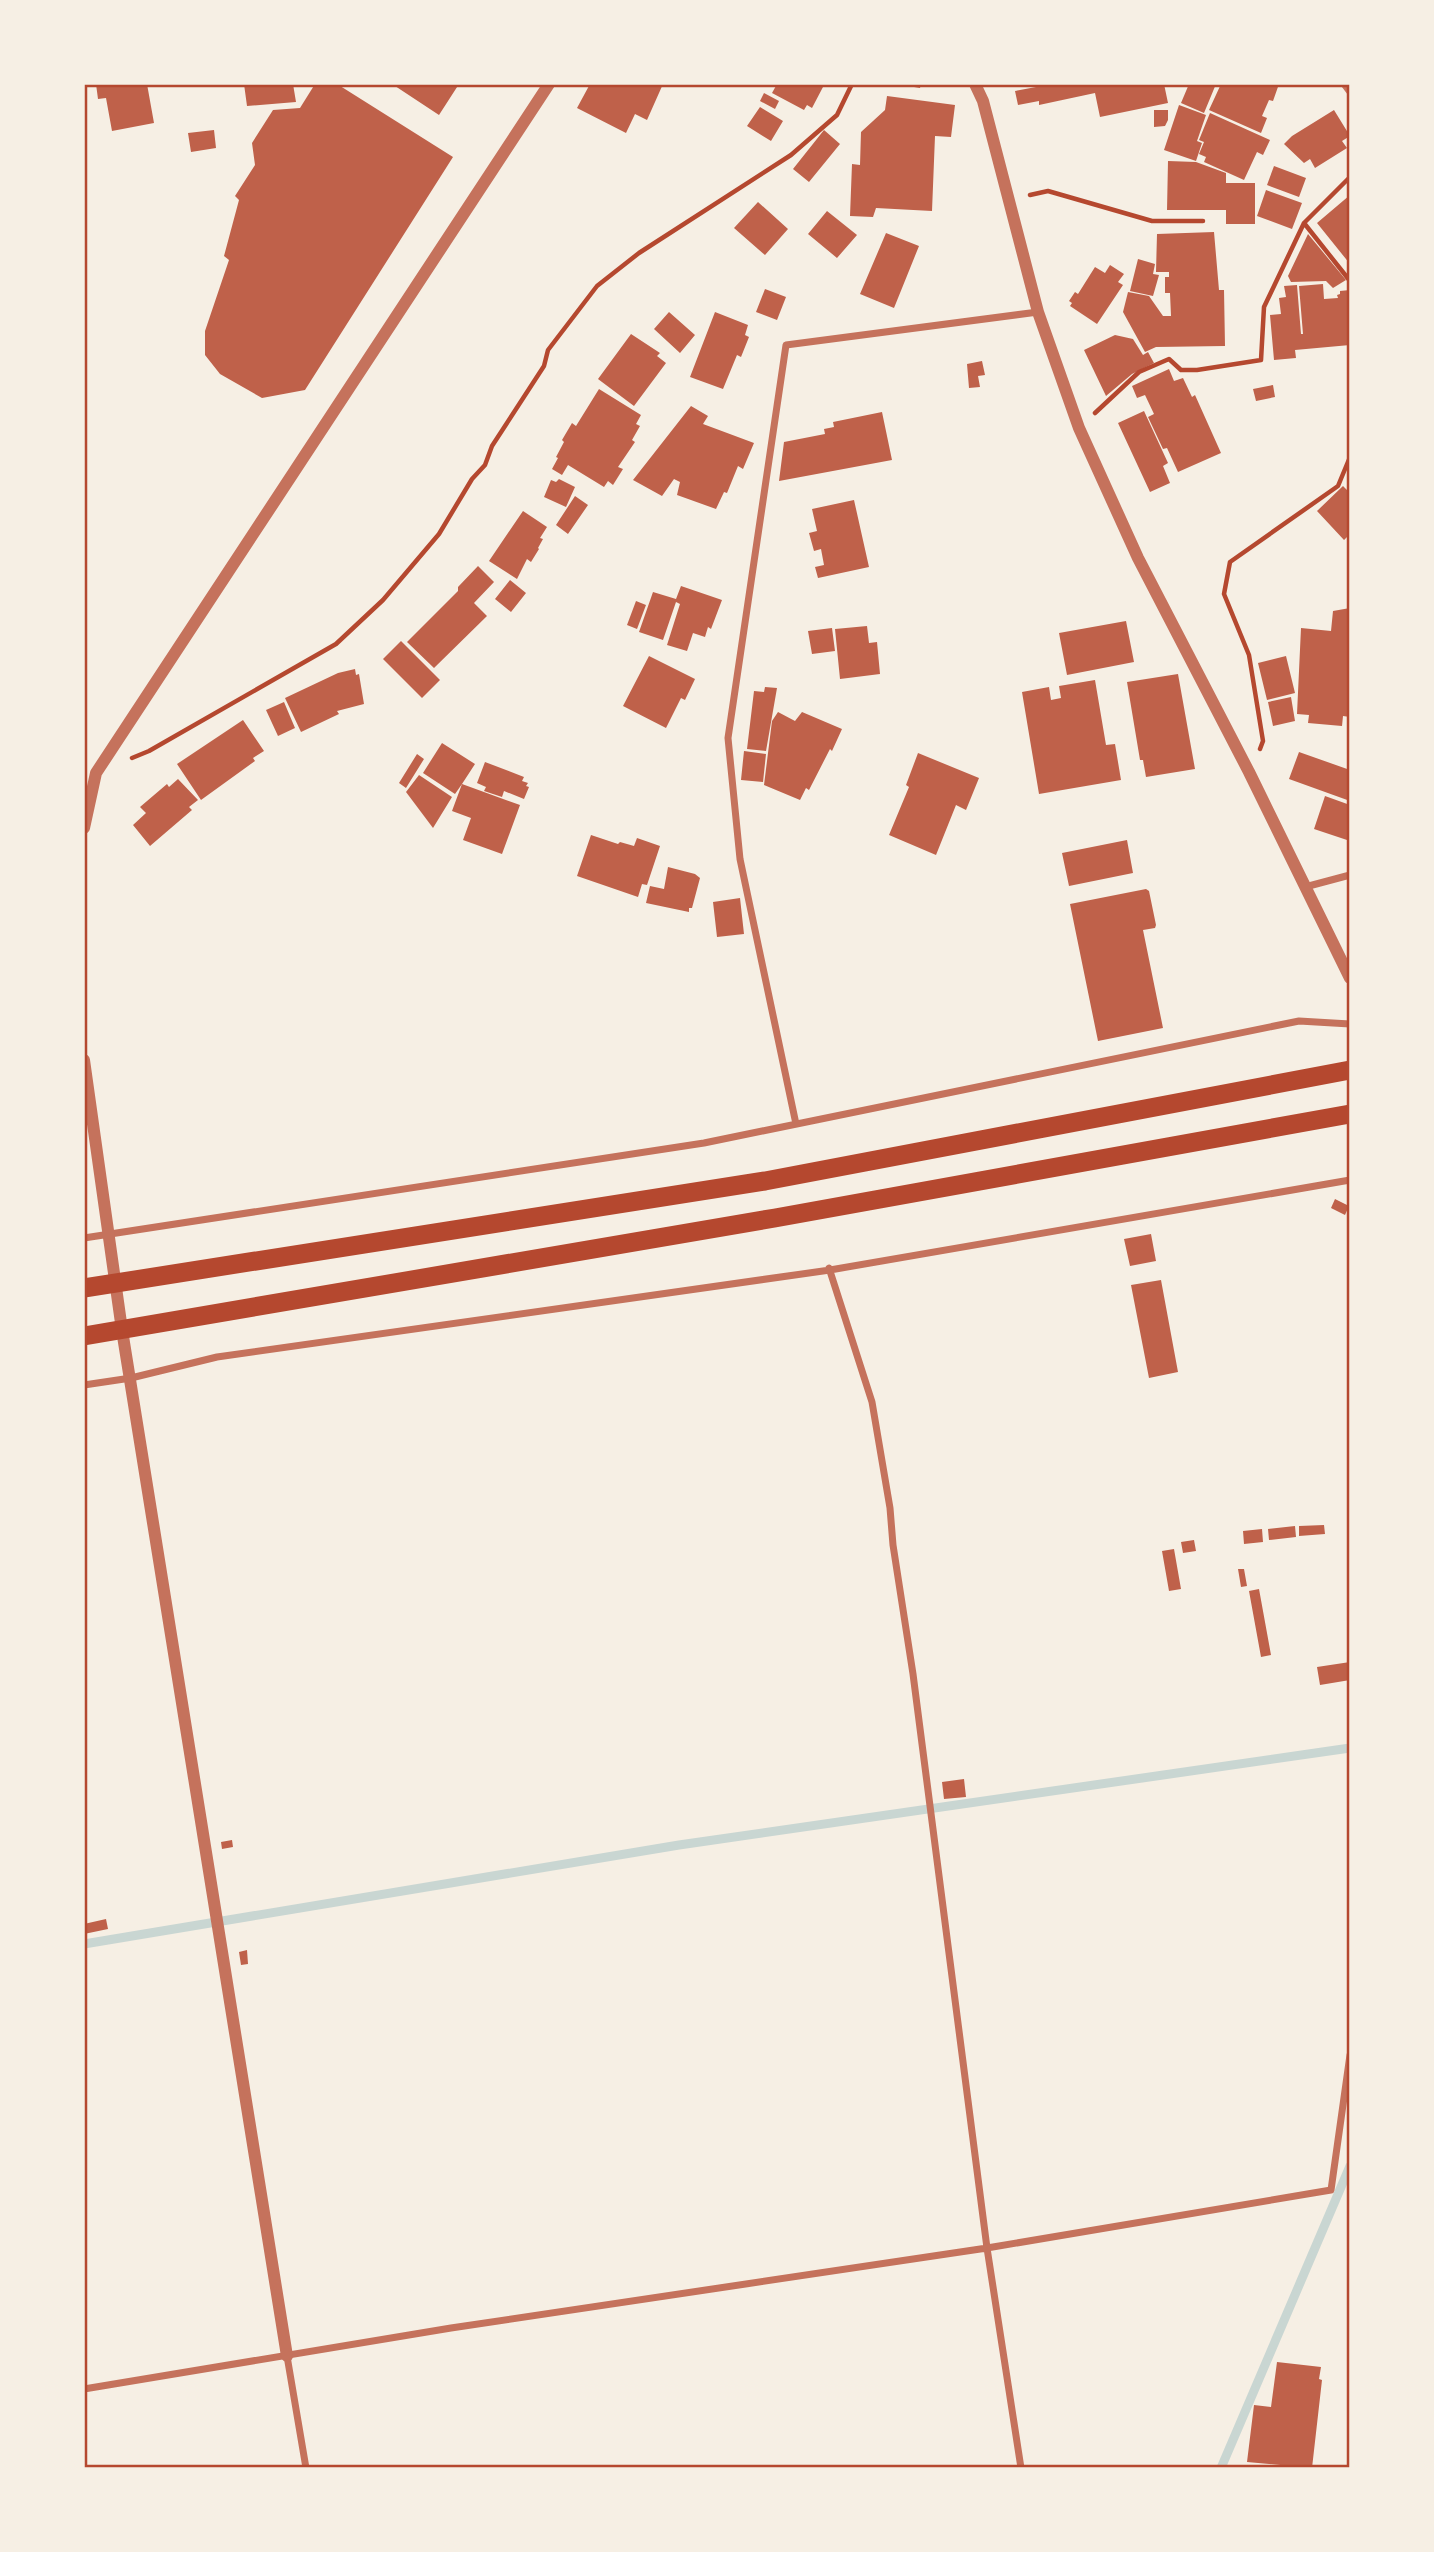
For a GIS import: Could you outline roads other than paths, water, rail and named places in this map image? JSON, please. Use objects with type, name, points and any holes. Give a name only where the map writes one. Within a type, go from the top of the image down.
[{"type":"highway","points":[[84,1288],[765,1181],[1345,1072]]},
{"type":"highway","points":[[84,1336],[775,1218],[1350,1115]]},
{"type":"street","points":[[84,828],[90,770],[549,84]]},
{"type":"street","points":[[975,84],[982,101],[1038,312],[1079,428],[1139,558],[1249,772],[1350,978]]},
{"type":"street","points":[[1344,84],[1350,92]]},
{"type":"street","points":[[796,1124],[740,859],[728,738],[786,345],[1038,312]]},
{"type":"street","points":[[1304,888],[1350,876]]},
{"type":"street","points":[[84,1238],[704,1143],[1299,1021],[1350,1024]]},
{"type":"street","points":[[84,1060],[122,1330],[306,2468]]},
{"type":"street","points":[[84,1385],[131,1378],[217,1357],[829,1269],[1350,1180]]},
{"type":"street","points":[[829,1269],[872,1402],[890,1508],[987,2248],[1021,2468]]},
{"type":"street","points":[[84,2389],[452,2328],[987,2248],[1331,2190],[1350,2055]]},
{"type":"waterway","points":[[84,1944],[679,1845],[1350,1748]]},
{"type":"waterway","points":[[1221,2468],[1350,2166]]}]
